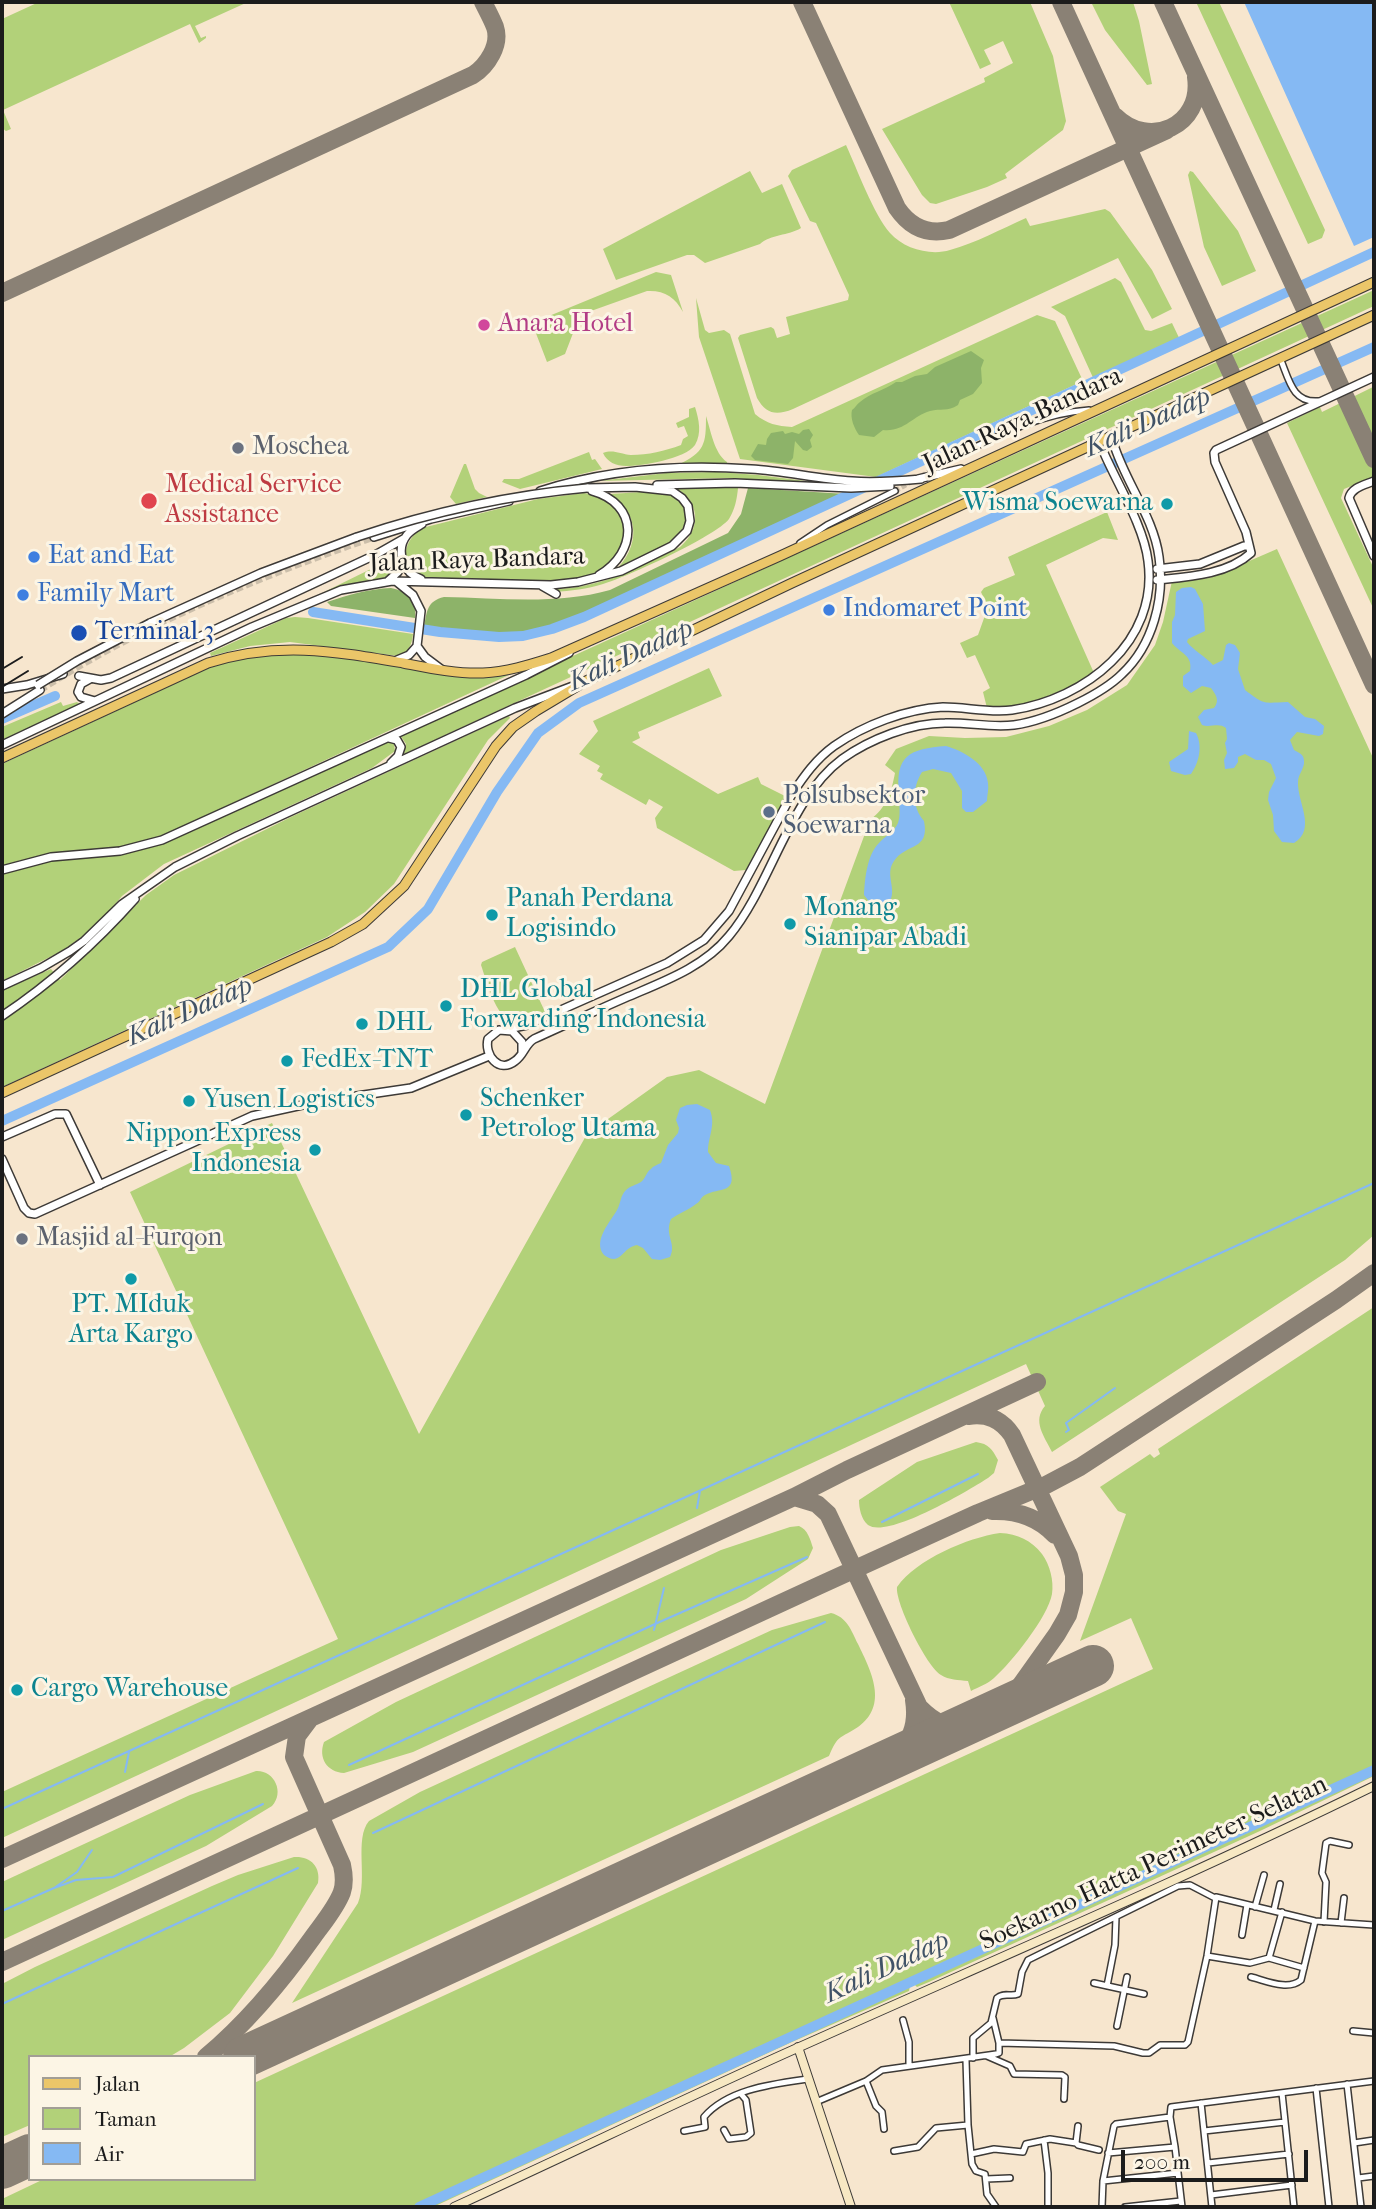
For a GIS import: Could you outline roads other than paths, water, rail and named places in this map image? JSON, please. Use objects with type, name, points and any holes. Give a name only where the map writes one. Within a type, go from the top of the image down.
[{"type":"main road","name":"Jalan Raya Bandara","points":[[2,758],[208,663],[238,654],[290,648],[311,649],[448,671],[497,672],[574,649],[1374,282]]},
{"type":"main road","name":"Jalan Raya Bandara","points":[[2,1093],[331,942],[363,924],[404,886],[477,772],[513,727],[586,681],[860,551],[1374,315]]},
{"type":"main road","name":"Soekarno Hatta Perimeter Selatan","points":[[454,2207],[798,2047],[1094,1917],[1374,1786]]},
{"type":"main road","points":[[798,2047],[851,2207]]},
{"type":"street","points":[[1280,358],[1299,397],[1306,401],[1326,399]]},
{"type":"street","points":[[1149,580],[1188,578],[1210,573],[1248,556],[1251,551],[1246,532],[1215,463],[1214,453],[1223,446],[1374,377]]},
{"type":"street","points":[[951,459],[1031,422],[1073,411],[1098,410]]},
{"type":"street","points":[[1088,446],[1099,448],[1104,453],[1141,534],[1149,570],[1145,605],[1125,647],[1114,662],[1085,682],[1042,702],[1012,710],[945,707],[917,710],[869,727],[833,747],[813,765],[792,794],[729,911],[704,940],[667,963],[527,1025],[499,1030],[490,1036],[486,1046],[489,1056],[497,1063],[508,1065],[515,1062],[529,1041],[674,976],[713,952],[743,917],[815,787],[841,760],[853,752],[920,725],[946,723],[998,726],[1033,721],[1062,711],[1117,679],[1132,664],[1148,636],[1159,601],[1161,579],[1157,548],[1151,530],[1115,449],[1115,439],[1120,432]]},
{"type":"street","points":[[635,487],[701,483],[887,484],[921,479],[986,461]]},
{"type":"street","points":[[374,537],[582,479],[636,470],[750,468],[830,483]]},
{"type":"street","points":[[1374,481],[1355,489],[1349,498],[1374,556]]},
{"type":"street","name":"Jalan Raya Bandara","points":[[2,709],[77,661],[220,590],[324,548],[403,522],[495,501],[573,489],[664,489],[678,495],[688,506],[690,522],[687,531],[678,541],[621,570],[590,580],[562,584],[390,581],[356,587],[251,627],[2,746]]},
{"type":"street","points":[[539,492],[589,490],[611,499],[623,512],[628,529],[625,549],[611,567],[590,580]]},
{"type":"street","points":[[780,556],[827,525],[895,491]]},
{"type":"street","points":[[79,676],[101,680],[111,678],[375,555],[431,519]]},
{"type":"street","points":[[405,538],[398,572],[390,581],[410,591],[416,599],[421,612],[417,644],[421,653],[435,666],[448,671]]},
{"type":"street","points":[[1149,570],[1200,564],[1248,546]]},
{"type":"street","points":[[402,556],[405,567],[412,575],[439,582]]},
{"type":"street","points":[[539,584],[556,594]]},
{"type":"street","points":[[386,660],[405,658],[417,644]]},
{"type":"street","name":"Jalan Raya Bandara","points":[[2,870],[51,857],[121,851],[162,840],[552,663],[574,649]]},
{"type":"street","points":[[2,689],[63,674]]},
{"type":"street","points":[[91,678],[82,684],[78,692],[81,697],[97,702]]},
{"type":"street","name":"Jalan Raya Bandara","points":[[2,986],[70,951],[122,904],[175,867],[546,695],[586,681]]},
{"type":"street","points":[[2,714],[40,690]]},
{"type":"street","points":[[376,773],[392,762],[401,750],[395,738],[383,739]]},
{"type":"street","points":[[743,883],[757,890]]},
{"type":"street","name":"Jalan Raya Bandara","points":[[2,1016],[57,976],[144,887]]},
{"type":"street","points":[[704,940],[713,952]]},
{"type":"street","points":[[667,963],[674,976]]},
{"type":"street","points":[[507,1029],[520,1038],[522,1053]]},
{"type":"street","points":[[2,1159],[24,1208],[29,1213],[40,1212],[252,1116],[307,1104],[411,1088],[489,1056]]},
{"type":"street","points":[[2,1137],[55,1114],[66,1114],[100,1185]]},
{"type":"street","points":[[1324,1922],[1326,1882],[1322,1873],[1326,1843],[1349,1846]]},
{"type":"street","points":[[1255,1907],[1264,1875]]},
{"type":"street","points":[[973,2058],[973,2038],[989,2028],[997,1998],[1018,1994],[1022,1972],[1028,1960],[1185,1884],[1215,1898],[1315,1921],[1374,1925]]},
{"type":"street","points":[[1274,1910],[1280,1884]]},
{"type":"street","points":[[999,2043],[1114,2046],[1143,2053],[1149,2053],[1160,2045],[1185,2045],[1188,2042],[1207,1956],[1215,1898]]},
{"type":"street","points":[[1341,1923],[1345,1898]]},
{"type":"street","points":[[1242,1935],[1247,1905]]},
{"type":"street","points":[[1269,1958],[1282,1912]]},
{"type":"street","points":[[1108,1986],[1115,1945],[1116,1916]]},
{"type":"street","points":[[1251,1977],[1294,1985],[1301,1980],[1315,1921]]},
{"type":"street","points":[[1207,1956],[1251,1963],[1269,1958],[1304,1968]]},
{"type":"street","points":[[1117,2026],[1127,1977]]},
{"type":"street","points":[[1094,1983],[1144,1994]]},
{"type":"street","points":[[816,2102],[866,2081],[882,2070],[966,2060],[999,2053],[993,2018]]},
{"type":"street","points":[[903,2020],[909,2042],[909,2066]]},
{"type":"street","points":[[1353,2031],[1374,2033]]},
{"type":"street","points":[[987,2056],[1010,2066],[1014,2074],[1062,2075],[1065,2077],[1064,2099]]},
{"type":"street","points":[[966,2060],[968,2124],[973,2169],[985,2174],[986,2194],[996,2207]]},
{"type":"street","points":[[684,2132],[705,2127],[704,2117],[718,2102],[770,2085],[808,2079]]},
{"type":"street","points":[[866,2081],[876,2106],[882,2112],[884,2129]]},
{"type":"street","points":[[1125,2207],[1181,2204],[1171,2107],[1374,2081]]},
{"type":"street","points":[[1347,2084],[1361,2207]]},
{"type":"street","points":[[1316,2088],[1329,2207]]},
{"type":"street","points":[[1282,2093],[1294,2207]]},
{"type":"street","points":[[724,2130],[729,2139],[746,2137],[751,2133],[746,2100],[741,2094]]},
{"type":"street","points":[[1201,2103],[1213,2207]]},
{"type":"street","points":[[1102,2207],[1103,2181],[1114,2126],[1170,2117]]},
{"type":"street","points":[[1204,2131],[1285,2122]]},
{"type":"street","points":[[894,2151],[918,2147],[936,2128],[968,2124]]},
{"type":"street","points":[[1076,2143],[1078,2126]]},
{"type":"street","points":[[971,2154],[994,2148],[1023,2152],[1026,2144],[1044,2140],[1076,2143],[1099,2150]]},
{"type":"street","points":[[1044,2140],[1048,2207]]},
{"type":"street","points":[[1354,2143],[1374,2140]]},
{"type":"street","points":[[1108,2153],[1175,2147]]},
{"type":"street","points":[[1208,2164],[1289,2154]]},
{"type":"street","points":[[1103,2181],[1178,2173]]},
{"type":"street","points":[[1358,2178],[1374,2176]]},
{"type":"street","points":[[986,2179],[1010,2178]]},
{"type":"street","points":[[1211,2195],[1292,2185]]},
{"type":"water","points":[[1244,2],[1374,2],[1374,237],[1354,246]]},
{"type":"water","points":[[1191,587],[1195,589],[1203,604],[1205,631],[1187,642],[1213,665],[1223,660],[1226,645],[1235,645],[1240,653],[1238,669],[1245,690],[1264,702],[1288,702],[1305,717],[1315,719],[1324,726],[1323,734],[1319,736],[1297,732],[1290,740],[1294,750],[1302,755],[1304,761],[1298,790],[1305,823],[1301,837],[1294,843],[1282,842],[1274,831],[1268,800],[1276,778],[1271,764],[1245,754],[1238,757],[1234,768],[1225,769],[1226,728],[1220,725],[1202,725],[1198,717],[1204,710],[1214,708],[1216,695],[1211,688],[1202,686],[1191,693],[1183,686],[1183,676],[1190,671],[1190,661],[1172,643],[1172,622],[1176,592]]},
{"type":"water","points":[[1189,731],[1196,733],[1199,754],[1191,774],[1185,775],[1171,771],[1169,762],[1188,749]]},
{"type":"water","points":[[946,746],[966,755],[983,769],[988,783],[987,801],[973,812],[966,812],[962,808],[962,791],[951,773],[933,769],[922,772],[916,784],[915,804],[924,821],[924,837],[894,861],[890,872],[892,892],[889,903],[874,908],[864,895],[867,867],[875,848],[898,823],[898,782],[902,763],[914,752]]},
{"type":"water","points":[[697,1104],[710,1110],[712,1126],[708,1152],[716,1163],[729,1166],[729,1186],[705,1195],[671,1219],[670,1257],[652,1259],[637,1245],[617,1258],[604,1255],[601,1238],[623,1195],[661,1163],[668,1145],[678,1133],[676,1120],[680,1108]]},
{"type":"waterway","name":"Kali Dadap","points":[[313,612],[440,632],[499,637],[523,636],[552,629],[584,617],[1374,252]]},
{"type":"waterway","name":"Kali Dadap","points":[[2,1121],[388,947],[428,909],[497,792],[538,733],[579,703],[1374,347]]},
{"type":"waterway","name":"Kali Dadap","points":[[2,719],[55,696]]},
{"type":"waterway","points":[[2,1809],[1374,1183]]},
{"type":"waterway","points":[[1066,1432],[1069,1430],[1066,1423],[1115,1388]]},
{"type":"waterway","points":[[882,1522],[978,1474]]},
{"type":"waterway","points":[[697,1508],[700,1491]]},
{"type":"waterway","points":[[349,1765],[807,1557]]},
{"type":"waterway","points":[[654,1630],[664,1588]]},
{"type":"waterway","points":[[373,1833],[825,1622]]},
{"type":"waterway","points":[[125,1772],[129,1752]]},
{"type":"waterway","name":"Kali Dadap","points":[[419,2207],[1374,1770]]},
{"type":"waterway","points":[[54,1888],[76,1880],[113,1877],[263,1804]]},
{"type":"waterway","points":[[2,1911],[54,1888],[77,1872],[92,1850]]},
{"type":"waterway","points":[[2,2004],[298,1868]]},
{"type":"tunnel","points":[[895,491],[951,459]]},
{"type":"tunnel","points":[[40,690],[160,623],[287,568],[374,537]]},
{"type":"tram line","points":[[2,669],[22,657]]},
{"type":"tram line","points":[[2,687],[28,671]]},
{"type":"place","name":"Anara Hotel","points":[[484,325]]},
{"type":"place","name":"Moschea","points":[[238,448]]},
{"type":"place","name":"Medical Service Assistance","points":[[149,501]]},
{"type":"place","name":"Wisma Soewarna","points":[[1167,504]]},
{"type":"place","name":"Eat and Eat","points":[[34,557]]},
{"type":"place","name":"Family Mart","points":[[23,595]]},
{"type":"place","name":"Indomaret Point","points":[[829,610]]},
{"type":"place","name":"Terminal 3","points":[[79,633]]},
{"type":"place","name":"Polsubsektor Soewarna","points":[[769,812]]},
{"type":"place","name":"Panah Perdana Logisindo","points":[[492,915]]},
{"type":"place","name":"Monang Sianipar Abadi","points":[[790,924]]},
{"type":"place","name":"DHL Global Forwarding Indonesia","points":[[446,1006]]},
{"type":"place","name":"DHL","points":[[362,1024]]},
{"type":"place","name":"FedEx-TNT","points":[[287,1061]]},
{"type":"place","name":"Yusen Logistics","points":[[189,1101]]},
{"type":"place","name":"Schenker Petrolog Utama","points":[[466,1115]]},
{"type":"place","name":"Nippon Express Indonesia","points":[[315,1150]]},
{"type":"place","name":"Masjid al-Furqon","points":[[22,1239]]},
{"type":"place","name":"PT. MIduk Arta Kargo","points":[[131,1279]]},
{"type":"place","name":"Cargo Warehouse","points":[[17,1690]]}]
